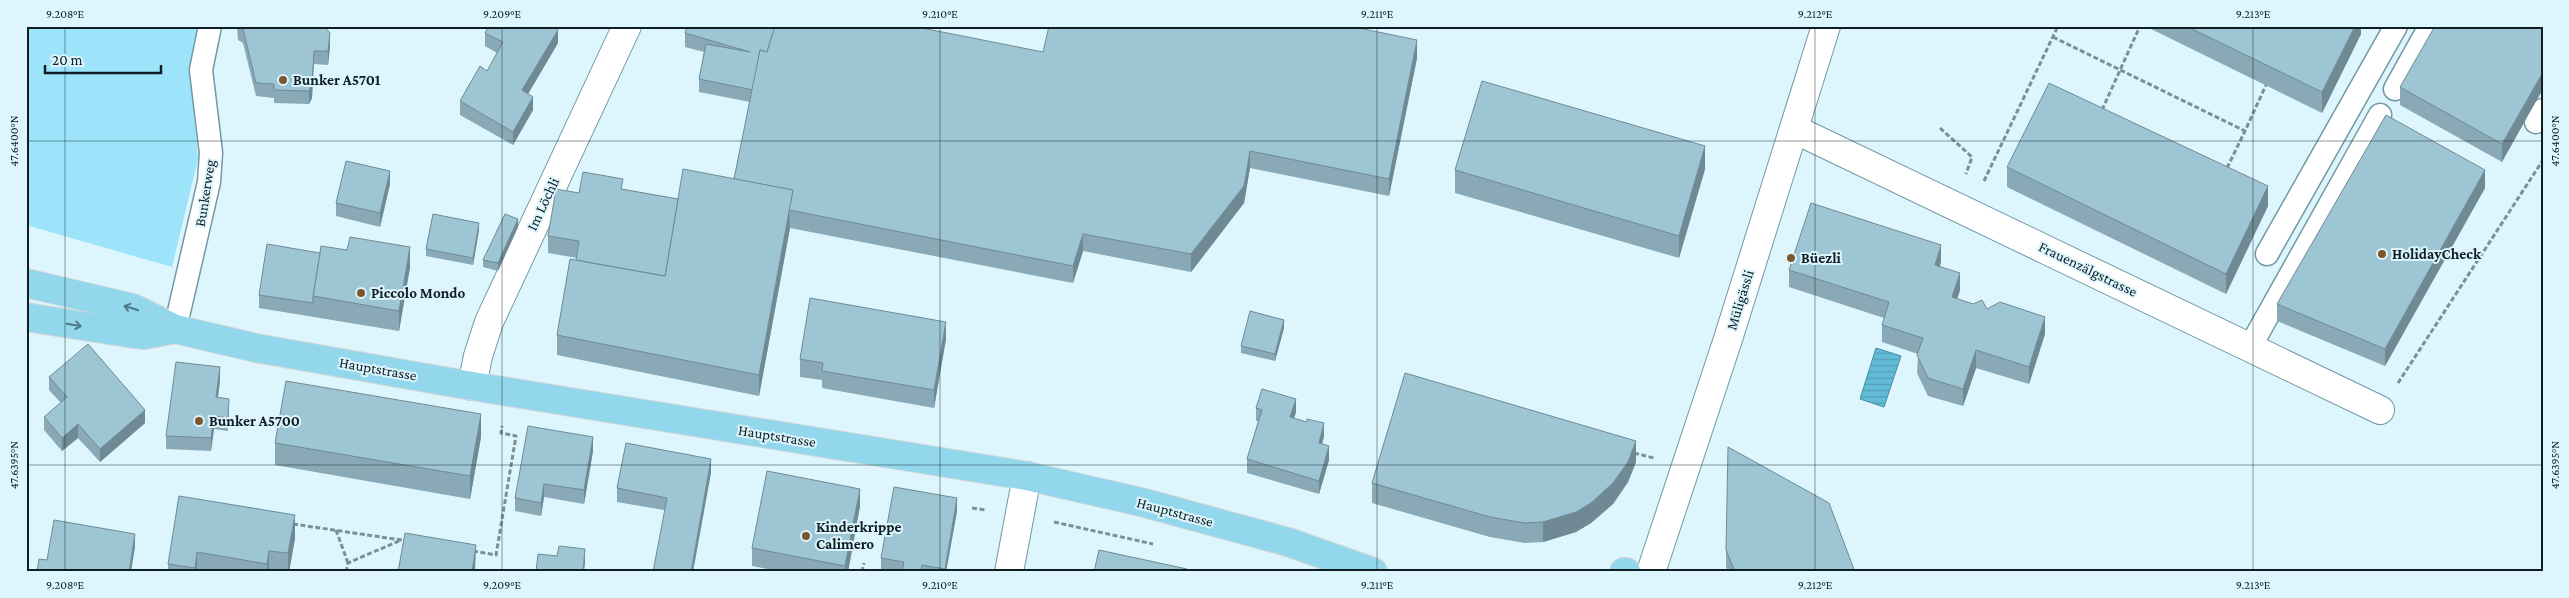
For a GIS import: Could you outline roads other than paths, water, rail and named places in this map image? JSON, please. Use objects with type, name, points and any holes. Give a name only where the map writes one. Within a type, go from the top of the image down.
[{"type":"main road","name":"Hauptstrasse","points":[[26,283],[133,308],[175,329],[256,348],[472,386],[1027,476],[1141,502],[1288,542],[1373,572]]},
{"type":"main road","name":"Hauptstrasse","points":[[26,317],[144,335],[175,329]]},
{"type":"street","name":"Im Löchli","points":[[472,386],[478,356],[489,322],[627,26]]},
{"type":"street","name":"Müligässli","points":[[1651,572],[1728,339],[1826,26]]},
{"type":"street","name":"Frauenzälgstrasse","points":[[1794,129],[2380,410]]},
{"type":"street","points":[[1009,572],[1027,476]]},
{"type":"lane","name":"Bunkerweg","points":[[175,329],[209,182],[211,153],[201,70],[210,26]]},
{"type":"lane","points":[[2268,254],[2396,26]]},
{"type":"lane","points":[[2395,89],[2430,26]]},
{"type":"lane","points":[[2250,347],[2358,169],[2380,114]]},
{"type":"place","name":"Bunker A5701","points":[[283,80]]},
{"type":"place","name":"HolidayCheck","points":[[2382,254]]},
{"type":"place","name":"Büezli","points":[[1791,258]]},
{"type":"place","name":"Piccolo Mondo","points":[[361,293]]},
{"type":"place","name":"Bunker A5700","points":[[199,421]]},
{"type":"place","name":"Kinderkrippe Calimero","points":[[806,536]]}]
